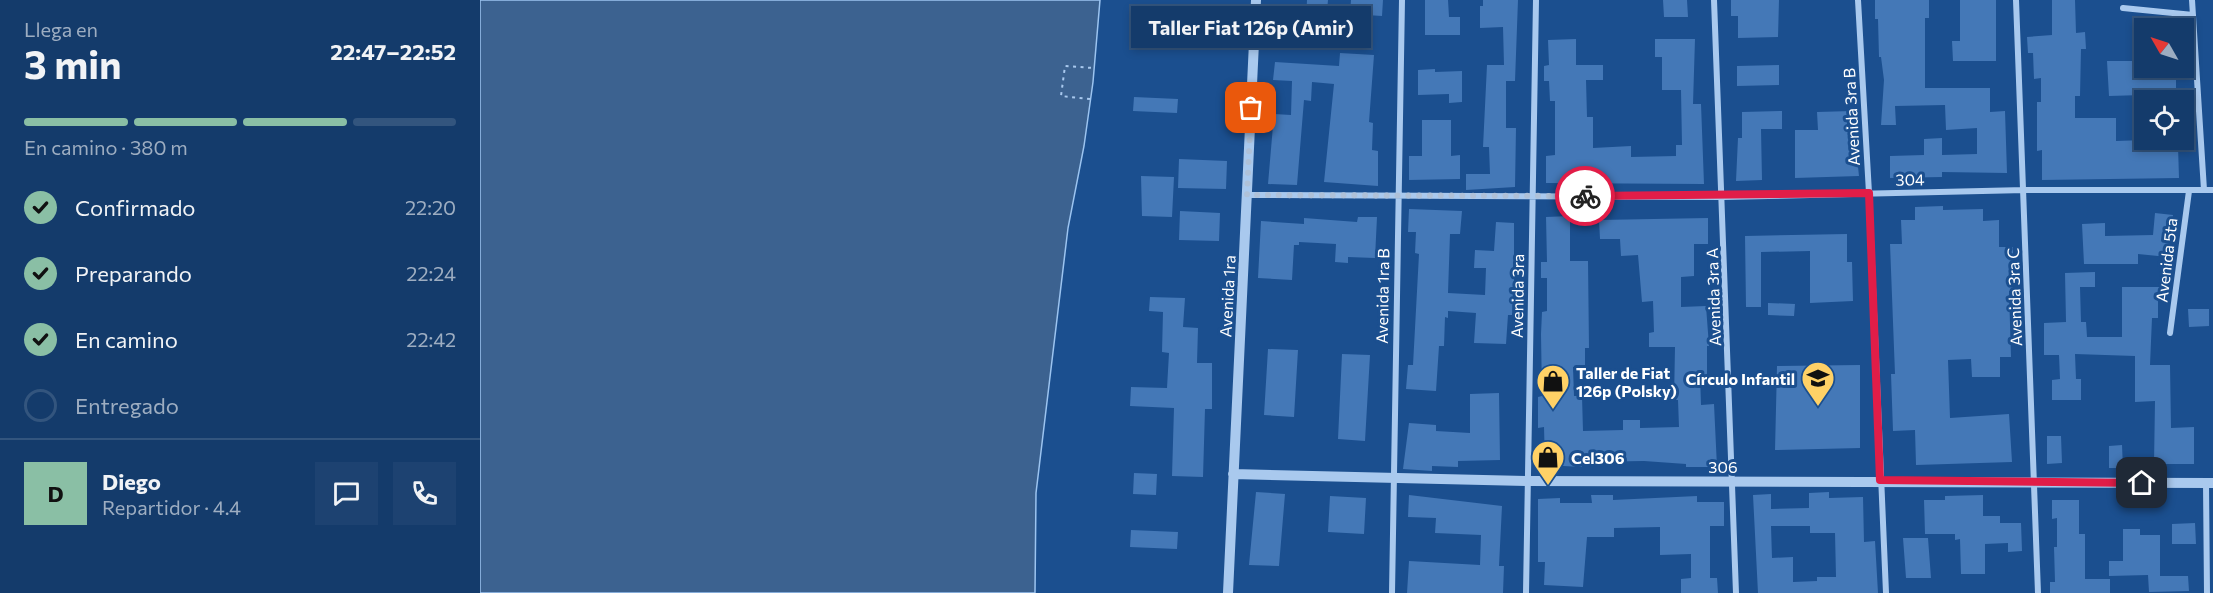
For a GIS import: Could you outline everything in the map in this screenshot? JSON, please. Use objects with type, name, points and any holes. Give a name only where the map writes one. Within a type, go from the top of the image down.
[{"type":"street","name":"Avenida 1ra","points":[[1228,593],[1256,0]]},
{"type":"street","name":"Avenida 1ra B","points":[[1392,593],[1402,0]]},
{"type":"street","name":"Avenida 3ra","points":[[1526,593],[1536,0]]},
{"type":"street","name":"Avenida 3ra A","points":[[1714,0],[1736,593]]},
{"type":"street","name":"Avenida 3ra B","points":[[1858,0],[1869,193],[1886,593]]},
{"type":"street","name":"Avenida 3ra C","points":[[2016,0],[2025,190],[2038,593]]},
{"type":"street","points":[[2193,0],[2204,190]]},
{"type":"street","points":[[2123,8],[2193,15]]},
{"type":"street","name":"304","points":[[1247,195],[1397,198],[1723,197],[2025,190],[2213,190]]},
{"type":"street","name":"Avenida 5ta","points":[[2170,333],[2189,191]]},
{"type":"street","name":"306","points":[[1233,474],[1527,481],[1880,480],[2210,483]]},
{"type":"street","points":[[2207,593],[2210,483]]},
{"type":"path","points":[[1090,99],[1062,96],[1065,66],[1093,68]]},
{"type":"water","points":[[480,0],[1100,0],[1093,82],[1084,146],[1068,228],[1036,493],[1035,593],[480,593]]},
{"type":"building","points":[[1307,0],[1328,0],[1324,42],[1292,40],[1294,19],[1306,20]]},
{"type":"building","points":[[1351,0],[1383,0],[1382,16],[1350,14]]},
{"type":"building","points":[[1425,0],[1448,0],[1449,17],[1460,17],[1460,35],[1425,35]]},
{"type":"building","points":[[1483,0],[1518,0],[1515,81],[1506,81],[1506,128],[1516,128],[1515,187],[1466,190],[1466,174],[1490,174],[1489,147],[1483,147],[1487,65],[1504,65],[1503,27],[1480,28],[1480,6],[1483,6]]},
{"type":"building","points":[[1663,0],[1687,0],[1688,17],[1664,17]]},
{"type":"building","points":[[1731,0],[1779,0],[1778,37],[1738,38],[1738,16],[1731,16]]},
{"type":"building","points":[[1875,0],[1929,0],[1929,18],[1925,18],[1925,88],[1990,88],[1990,112],[2005,111],[2007,173],[1942,172],[1942,177],[1890,178],[1890,156],[1924,155],[1924,139],[1942,138],[1942,155],[1977,154],[1977,128],[1946,130],[1945,105],[1895,106],[1896,125],[1881,125],[1884,80],[1881,57],[1879,57]]},
{"type":"building","points":[[1960,0],[1996,0],[1996,61],[1953,61],[1952,41],[1960,41]]},
{"type":"building","points":[[2052,0],[2075,0],[2076,33],[2085,32],[2086,49],[2081,49],[2080,96],[2075,96],[2075,118],[2116,118],[2116,141],[2134,140],[2134,150],[2178,150],[2179,178],[2042,180],[2042,150],[2037,151],[2037,102],[2041,102],[2041,78],[2034,79],[2033,53],[2028,53],[2027,37],[2052,35]]},
{"type":"building","points":[[1173,4],[1220,6],[1219,23],[1173,21]]},
{"type":"building","points":[[1576,39],[1576,65],[1603,65],[1603,80],[1586,80],[1587,117],[1593,117],[1593,148],[1631,146],[1631,157],[1676,156],[1676,145],[1682,145],[1681,90],[1662,90],[1662,57],[1655,57],[1655,39],[1695,39],[1693,104],[1701,104],[1704,184],[1546,183],[1546,156],[1555,155],[1555,101],[1550,101],[1549,81],[1544,81],[1544,66],[1549,65],[1548,40]]},
{"type":"building","points":[[1340,53],[1374,55],[1369,122],[1373,123],[1372,150],[1378,151],[1378,186],[1324,182],[1334,84],[1312,82],[1311,101],[1304,100],[1297,185],[1268,184],[1274,114],[1291,115],[1292,81],[1273,80],[1275,62],[1339,66]]},
{"type":"building","points":[[2107,61],[2132,61],[2132,79],[2176,79],[2176,90],[2134,90],[2134,95],[2109,96]]},
{"type":"building","points":[[1779,65],[1779,85],[1737,86],[1737,66]]},
{"type":"building","points":[[1435,69],[1435,72],[1462,71],[1462,102],[1449,103],[1449,94],[1418,95],[1418,70]]},
{"type":"building","points":[[1134,97],[1178,99],[1177,113],[1133,111]]},
{"type":"building","points":[[1782,111],[1782,129],[1761,129],[1762,180],[1736,181],[1738,138],[1742,138],[1742,112]]},
{"type":"building","points":[[1852,111],[1859,176],[1795,178],[1795,130],[1818,130],[1817,112]]},
{"type":"building","points":[[1422,120],[1451,120],[1451,156],[1460,155],[1460,179],[1409,180],[1409,156],[1422,156]]},
{"type":"building","points":[[1179,159],[1227,161],[1226,189],[1178,188]]},
{"type":"building","points":[[1141,176],[1174,177],[1172,217],[1142,216]]},
{"type":"building","points":[[1943,206],[1943,210],[1983,209],[1983,221],[1999,220],[1999,247],[2013,247],[2013,291],[2009,291],[2011,357],[2000,357],[2000,377],[1972,377],[1971,359],[1948,360],[1950,418],[2009,414],[2012,462],[1916,465],[1915,430],[1893,431],[1891,374],[1895,374],[1890,244],[1902,244],[1901,220],[1915,220],[1915,207]]},
{"type":"building","points":[[1409,209],[1462,211],[1460,234],[1450,234],[1448,293],[1485,295],[1486,268],[1474,268],[1475,250],[1494,251],[1496,222],[1514,223],[1514,292],[1512,315],[1508,315],[1506,344],[1474,343],[1476,313],[1448,311],[1448,318],[1445,317],[1444,346],[1439,346],[1436,391],[1406,389],[1408,365],[1413,365],[1419,254],[1415,253],[1416,232],[1408,232]]},
{"type":"building","points":[[1180,211],[1220,213],[1219,241],[1179,240]]},
{"type":"building","points":[[2155,213],[2173,215],[2168,257],[2138,254],[2138,264],[2084,264],[2082,224],[2105,223],[2105,236],[2153,235]]},
{"type":"building","points":[[1570,216],[1570,261],[1588,261],[1589,348],[1585,348],[1585,367],[1573,367],[1574,396],[1582,396],[1583,431],[1623,430],[1623,420],[1640,420],[1640,428],[1679,427],[1678,400],[1674,400],[1675,347],[1649,347],[1649,333],[1654,332],[1653,301],[1642,302],[1638,255],[1621,256],[1620,239],[1600,239],[1599,220],[1708,218],[1708,244],[1694,244],[1694,276],[1681,277],[1681,307],[1706,306],[1709,346],[1707,346],[1707,375],[1700,375],[1701,405],[1714,404],[1717,467],[1686,467],[1686,464],[1644,461],[1582,462],[1582,467],[1545,465],[1544,427],[1538,428],[1538,397],[1542,396],[1542,312],[1547,311],[1547,278],[1541,278],[1541,262],[1547,262],[1546,217]]},
{"type":"building","points":[[1358,217],[1377,217],[1375,258],[1348,257],[1348,263],[1335,262],[1336,244],[1299,242],[1299,245],[1294,245],[1292,280],[1258,278],[1261,221],[1304,224],[1304,218],[1357,222]]},
{"type":"building","points":[[1847,234],[1847,262],[1852,262],[1853,301],[1810,303],[1810,251],[1761,252],[1761,307],[1746,307],[1745,236]]},
{"type":"building","points":[[2095,272],[2095,287],[2080,287],[2081,322],[2086,322],[2087,337],[2122,337],[2122,287],[2164,287],[2164,301],[2158,301],[2158,318],[2152,318],[2150,365],[2170,365],[2171,428],[2194,427],[2194,464],[2154,464],[2155,401],[2135,402],[2135,356],[2075,354],[2076,379],[2081,379],[2081,400],[2052,400],[2052,380],[2060,379],[2059,355],[2044,355],[2044,323],[2066,322],[2065,273]]},
{"type":"building","points":[[1150,297],[1185,298],[1183,327],[1198,328],[1197,363],[1212,363],[1212,409],[1205,409],[1203,477],[1172,476],[1174,408],[1130,406],[1131,387],[1167,388],[1169,353],[1162,352],[1163,312],[1149,311]]},
{"type":"building","points":[[1768,303],[1795,304],[1794,316],[1768,315]]},
{"type":"building","points":[[2188,309],[2209,309],[2209,326],[2189,327]]},
{"type":"building","points":[[1268,349],[1298,350],[1294,417],[1264,415]]},
{"type":"building","points":[[1342,354],[1370,355],[1365,441],[1338,439]]},
{"type":"building","name":"Círculo Infantil","points":[[1860,365],[1860,448],[1775,450],[1777,366]]},
{"type":"building","points":[[1499,393],[1500,460],[1458,461],[1458,467],[1432,466],[1432,471],[1403,469],[1409,423],[1436,425],[1436,431],[1470,433],[1470,394]]},
{"type":"building","points":[[2047,436],[2061,436],[2062,463],[2047,464]]},
{"type":"building","points":[[2122,445],[2123,468],[2109,468],[2109,446]]},
{"type":"building","points":[[1134,473],[1157,474],[1156,495],[1133,494]]},
{"type":"building","points":[[1256,492],[1285,494],[1279,566],[1249,565]]},
{"type":"building","points":[[1829,492],[1829,498],[1863,497],[1864,542],[1875,541],[1878,593],[1758,593],[1753,495],[1771,494],[1771,509],[1809,508],[1809,493]],"holes":[[[1771,526],[1810,526],[1810,533],[1835,533],[1836,577],[1817,577],[1817,581],[1793,582],[1793,557],[1772,558]]]},
{"type":"building","points":[[1409,495],[1502,506],[1499,566],[1504,566],[1503,593],[1407,593],[1409,561],[1480,565],[1481,535],[1435,533],[1436,518],[1408,517]]},
{"type":"building","points":[[1591,495],[1613,495],[1613,500],[1697,496],[1697,502],[1724,502],[1724,526],[1710,526],[1710,578],[1717,578],[1718,593],[1681,593],[1681,579],[1691,578],[1691,554],[1660,555],[1660,527],[1614,528],[1614,537],[1587,537],[1583,587],[1544,585],[1545,562],[1538,562],[1538,499],[1560,498],[1560,503],[1592,503]]},
{"type":"building","points":[[1983,495],[1983,516],[2000,516],[2000,523],[2021,523],[2022,551],[2008,552],[2008,543],[1985,544],[1985,574],[1961,574],[1960,539],[1955,540],[1955,534],[1925,534],[1924,500],[1945,500],[1945,496]]},
{"type":"building","points":[[1330,496],[1366,498],[1364,534],[1328,532]]},
{"type":"building","points":[[2052,500],[2079,500],[2079,534],[2085,534],[2085,579],[2110,579],[2110,593],[2050,593],[2050,582],[2055,582],[2054,547],[2057,547],[2057,518],[2052,519]]},
{"type":"building","points":[[2195,523],[2196,544],[2172,544],[2172,524]]},
{"type":"building","points":[[2123,529],[2140,529],[2140,535],[2160,535],[2160,576],[2188,576],[2189,591],[2149,592],[2148,575],[2109,576],[2109,561],[2123,561]]},
{"type":"building","points":[[1131,530],[1178,532],[1177,549],[1130,547]]},
{"type":"building","points":[[1903,538],[1928,538],[1931,578],[1906,578]]},
{"type":"way so far","points":[[1251,108],[1247,195],[1397,198],[1585,196]]},
{"type":"place","name":"Taller Fiat 126p (Amir)","points":[[1251,108]]},
{"type":"place","name":"Círculo Infantil","points":[[1818,407]]},
{"type":"place","name":"Taller de Fiat 126p (Polsky)","points":[[1553,410]]},
{"type":"place","name":"Cel306","points":[[1548,486]]},
{"type":"route","points":[[1585,196],[1723,197],[1869,193],[1880,480],[2142,483]]}]
